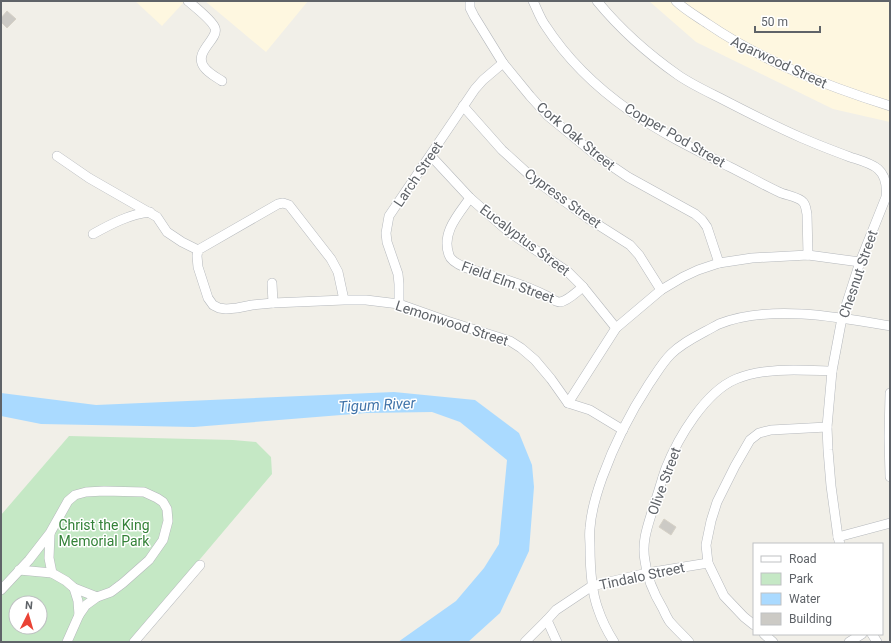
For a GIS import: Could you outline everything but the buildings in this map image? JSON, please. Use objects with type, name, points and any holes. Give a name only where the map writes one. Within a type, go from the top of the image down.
[{"type":"street","points":[[188,1],[215,27],[214,35],[202,53],[202,60],[204,67],[222,81]]},
{"type":"street","name":"Cork Oak Street","points":[[470,1],[470,8],[474,16],[503,63],[548,116],[597,156],[628,177],[695,214],[702,220],[707,227],[718,263]]},
{"type":"street","name":"Copper Pod Street","points":[[533,1],[558,44],[596,84],[631,112],[662,132],[711,158],[779,192],[803,202],[806,207],[807,214],[808,255]]},
{"type":"street","name":"Chesnut Street","points":[[597,1],[628,34],[678,76],[744,111],[801,138],[869,164],[877,168],[882,173],[887,189],[886,197],[860,262],[842,318],[832,371],[828,427],[829,469],[839,540]]},
{"type":"street","name":"Agarwood Street","points":[[676,1],[730,39],[780,64],[818,82],[856,96],[890,106]]},
{"type":"street","name":"Larch Street","points":[[399,304],[398,274],[387,242],[386,234],[390,216],[463,106],[483,80],[503,63]]},
{"type":"street","name":"Cypress Street","points":[[463,106],[502,150],[535,180],[589,219],[630,244],[640,255],[661,290]]},
{"type":"street","points":[[57,156],[89,178],[158,217],[167,232],[198,250],[278,204],[283,203],[289,205],[331,259],[338,272],[344,300]]},
{"type":"street","name":"Eucalyptus Street","points":[[430,156],[470,198],[509,232],[568,272],[583,287],[616,328]]},
{"type":"street","name":"Field Elm Street","points":[[470,198],[455,220],[447,236],[448,254],[454,262],[469,269],[518,283],[556,301],[562,302],[566,300],[583,287]]},
{"type":"street","points":[[93,234],[134,215],[150,212]]},
{"type":"street","name":"Lemonwood Street","points":[[198,250],[198,267],[208,298],[213,305],[219,308],[237,308],[273,303],[344,300],[366,300],[399,304],[510,342],[521,348],[535,360],[552,379],[568,402]]},
{"type":"street","points":[[623,430],[590,410],[568,402],[616,328],[661,290],[698,270],[718,263],[752,258],[808,255],[860,262]]},
{"type":"street","points":[[272,283],[273,303]]},
{"type":"street","points":[[614,642],[605,628],[597,608],[592,586],[590,564],[590,528],[594,502],[605,470],[637,402],[658,370],[670,355],[684,344],[719,324],[744,317],[767,314],[819,315],[890,326]]},
{"type":"street","name":"Olive Street","points":[[689,642],[670,622],[654,594],[644,560],[645,533],[666,468],[679,440],[691,421],[706,402],[722,387],[736,379],[757,373],[791,370],[832,371]]},
{"type":"street","points":[[890,393],[890,477]]},
{"type":"street","points":[[753,624],[724,596],[708,562],[706,545],[710,521],[717,502],[750,440],[759,433],[771,430],[828,427]]},
{"type":"street","points":[[1,590],[29,560],[50,533],[66,504],[75,495],[86,492],[104,491],[144,492],[163,502],[167,509],[168,521],[163,540],[150,560],[111,592],[86,605],[79,615],[67,642]]},
{"type":"street","points":[[839,540],[890,523]]},
{"type":"street","points":[[50,533],[49,558],[52,573]]},
{"type":"street","name":"Tindalo Street","points":[[525,642],[556,610],[592,586],[647,573],[708,562]]},
{"type":"street","points":[[134,642],[200,565]]},
{"type":"street","points":[[19,570],[52,573],[66,581],[74,588],[97,598]]},
{"type":"street","points":[[74,588],[78,601],[79,615]]},
{"type":"street","points":[[547,620],[557,642]]},
{"type":"street","points":[[765,635],[773,642]]},
{"type":"street","points":[[849,642],[860,635]]},
{"type":"shaded area","points":[[135,1],[185,1],[162,26]]},
{"type":"shaded area","points":[[205,1],[308,1],[266,52]]},
{"type":"shaded area","points":[[649,1],[890,1],[890,122],[833,109],[696,42]]},
{"type":"green space","name":"Christ the King Memorial Park","points":[[69,436],[233,440],[256,442],[271,457],[272,474],[130,642],[1,642],[1,515]]},
{"type":"water","name":"Tigum River","points":[[394,392],[475,400],[519,433],[532,465],[534,487],[529,551],[500,613],[468,642],[398,642],[456,601],[484,568],[499,544],[507,460],[460,422],[432,412],[366,413],[194,427],[41,424],[1,416],[1,393],[96,405]]}]
